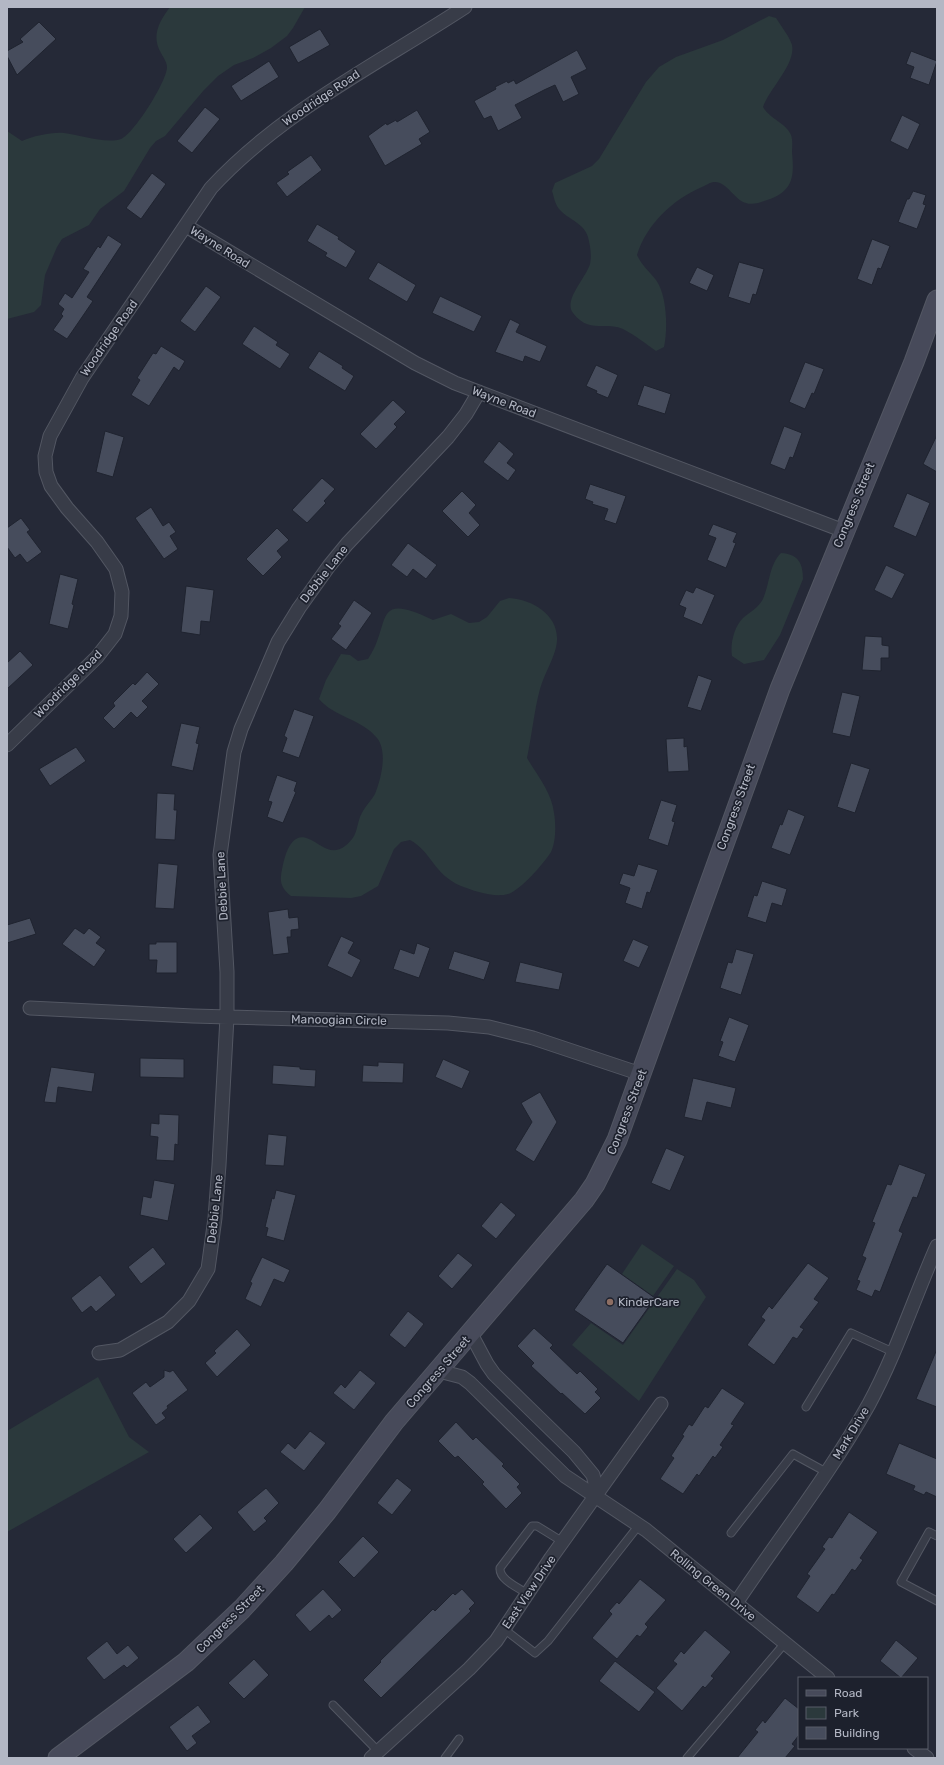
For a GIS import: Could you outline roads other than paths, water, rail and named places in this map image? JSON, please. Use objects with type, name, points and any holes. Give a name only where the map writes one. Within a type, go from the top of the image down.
[{"type":"main road","name":"Congress Street","points":[[58,1758],[186,1662],[242,1609],[297,1548],[394,1422],[471,1334],[596,1184],[617,1140],[780,689],[914,362],[937,300]]},
{"type":"street","name":"Woodridge Road","points":[[7,745],[82,674],[117,630],[122,607],[122,592],[118,576],[109,558],[67,508],[51,486],[46,472],[46,449],[59,417],[82,378],[211,188],[232,166],[272,131],[349,79],[465,7]]},
{"type":"street","name":"Wayne Road","points":[[186,226],[415,363],[479,392],[844,531]]},
{"type":"street","name":"Debbie Lane","points":[[100,1354],[120,1350],[168,1322],[189,1301],[206,1273],[212,1247],[220,1165],[227,972],[220,855],[234,752],[241,729],[278,642],[299,608],[347,544],[452,431],[466,414],[479,392]]},
{"type":"street","name":"Manoogian Circle","points":[[30,1008],[226,1017],[448,1023],[488,1027],[533,1038],[641,1074]]},
{"type":"street","name":"Mark Drive","points":[[736,1603],[826,1472],[870,1403],[937,1246]]},
{"type":"street","points":[[471,1334],[486,1364],[494,1374],[562,1439],[593,1475],[595,1483],[595,1497]]},
{"type":"street","name":"Rolling Green Drive","points":[[439,1371],[462,1377],[470,1383],[555,1467],[595,1497],[639,1525],[827,1677]]},
{"type":"street","name":"East View Drive","points":[[374,1754],[469,1669],[496,1641],[563,1542],[661,1404]]},
{"type":"street","points":[[915,1749],[927,1758]]},
{"type":"lane","points":[[806,1407],[851,1333],[893,1352]]},
{"type":"lane","points":[[731,1534],[793,1454],[826,1472]]},
{"type":"lane","points":[[504,1629],[535,1653],[548,1641],[639,1525]]},
{"type":"lane","points":[[528,1594],[503,1577],[500,1572],[500,1568],[532,1526],[536,1526],[563,1542]]},
{"type":"lane","points":[[937,1536],[929,1532],[901,1582],[937,1601]]},
{"type":"lane","points":[[687,1758],[785,1643]]},
{"type":"lane","points":[[333,1705],[374,1754]]},
{"type":"lane","points":[[445,1758],[459,1739]]},
{"type":"place","name":"KinderCare","points":[[610,1302]]}]
